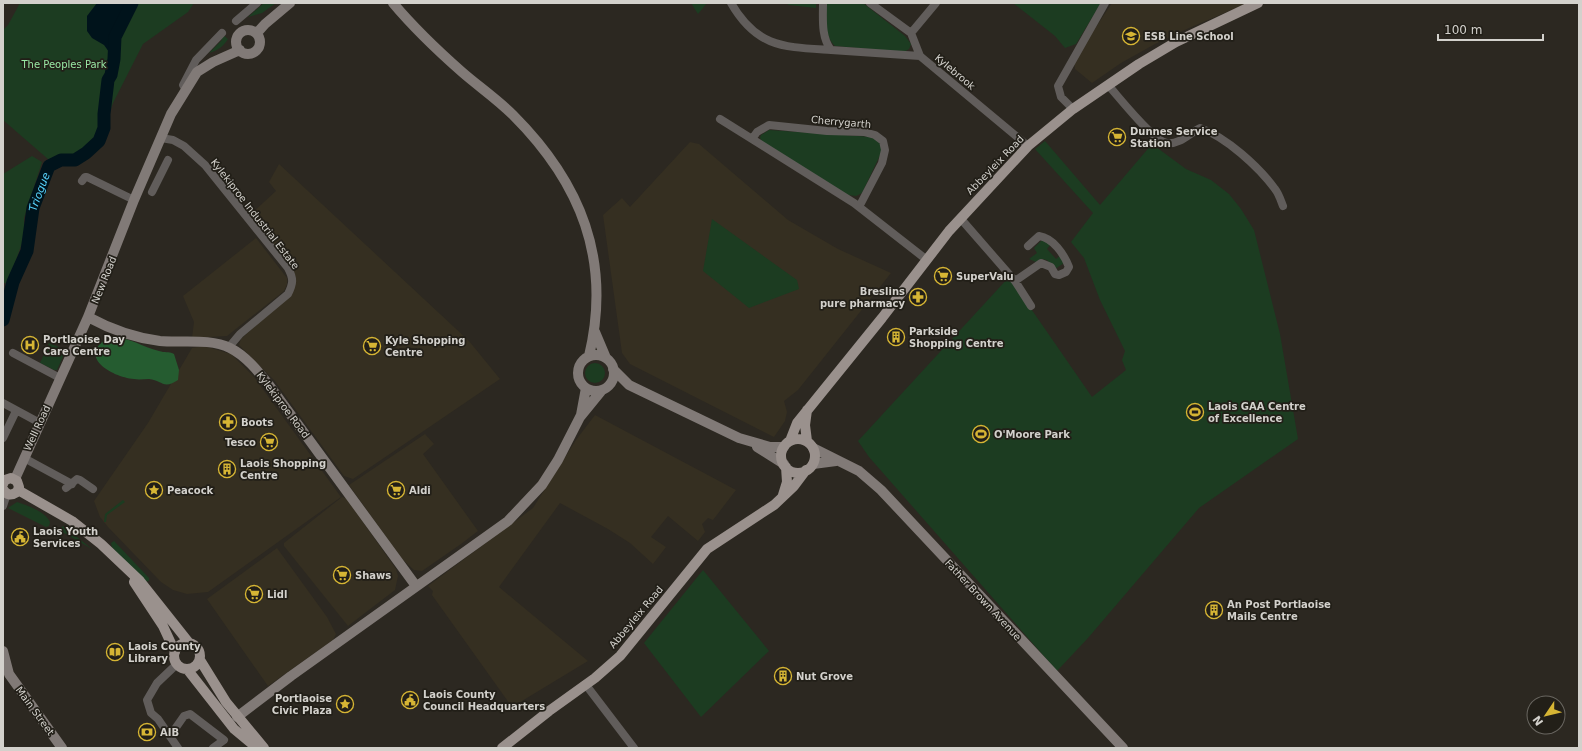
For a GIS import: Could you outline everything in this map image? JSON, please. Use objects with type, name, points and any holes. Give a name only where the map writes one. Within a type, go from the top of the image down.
[{"type":"main road","points":[[257,33],[265,24],[290,3]]},
{"type":"main road","points":[[393,3],[410,23],[455,66],[513,115],[548,154],[567,183],[583,217],[595,262],[597,296],[595,332],[589,356]]},
{"type":"main road","name":"Abbeyleix Road","points":[[787,444],[797,423],[927,260],[961,218],[1028,146],[1073,109],[1176,42],[1258,3]]},
{"type":"main road","points":[[248,30],[257,33],[260,43],[256,52],[249,54],[240,50],[236,41],[239,34],[248,30]]},
{"type":"main road","name":"New Road","points":[[60,378],[88,317],[134,200],[171,114],[185,88],[197,72],[213,62],[240,50]]},
{"type":"main road","name":"Kylekiproe Road","points":[[88,317],[101,324],[141,338],[160,341],[216,343],[229,347],[251,364],[269,385],[416,586]]},
{"type":"main road","points":[[595,332],[606,358],[613,369],[629,385],[752,443],[785,466],[798,472],[810,467],[836,461]]},
{"type":"main road","points":[[606,358],[598,355],[589,356],[582,361],[578,369],[580,382],[586,388],[594,391],[606,387],[629,385]]},
{"type":"main road","points":[[237,717],[291,676],[516,514],[542,485],[558,460],[580,417],[613,377],[613,369]]},
{"type":"main road","name":"Well Road","points":[[15,479],[60,378]]},
{"type":"main road","points":[[580,417],[586,388]]},
{"type":"main road","points":[[807,410],[805,425],[815,456],[810,467]]},
{"type":"main road","points":[[752,443],[770,447],[787,444],[798,439],[810,444]]},
{"type":"main road","points":[[783,495],[787,482],[782,456],[787,444]]},
{"type":"main road","name":"Father Brown Avenue","points":[[810,444],[836,461],[859,471],[881,490],[1123,748]]},
{"type":"main road","name":"Abbeyleix Road","points":[[502,748],[586,685],[627,649],[707,549],[762,514],[794,486],[810,467]]},
{"type":"main road","points":[[8,478],[15,479],[19,484],[18,490],[14,494],[4,486],[8,478]]},
{"type":"main road","points":[[18,490],[76,524],[101,544],[140,581],[190,644],[199,650],[200,660],[215,686],[237,717],[264,748]]},
{"type":"main road","points":[[124,567],[163,626],[175,652],[177,664],[187,669],[234,729],[257,748]]},
{"type":"main road","points":[[175,652],[181,645],[190,644]]},
{"type":"main road","name":"Main Street","points":[[3,652],[4,671],[11,677],[62,748]]},
{"type":"main road","points":[[187,669],[194,667],[200,660]]},
{"type":"street","points":[[236,21],[257,3]]},
{"type":"street","name":"Kylebrook","points":[[731,3],[750,29],[769,41],[788,47],[920,56],[1028,146]]},
{"type":"street","points":[[823,3],[824,34],[826,44],[831,50]]},
{"type":"street","points":[[870,3],[911,33],[920,56]]},
{"type":"street","points":[[911,33],[936,3]]},
{"type":"street","points":[[1073,109],[1061,97],[1058,86],[1105,3]]},
{"type":"street","points":[[185,88],[183,85],[196,60],[222,33]]},
{"type":"street","points":[[1108,85],[1154,136],[1166,143],[1178,142],[1200,128],[1221,139],[1260,171],[1276,190],[1283,207]]},
{"type":"street","points":[[720,119],[859,207],[927,260]]},
{"type":"street","name":"Cherrygarth","points":[[752,139],[757,132],[769,125],[827,131],[851,131],[875,135],[883,141],[885,150],[882,163],[859,207]]},
{"type":"street","name":"Kylekiproe Industrial Estate","points":[[161,138],[173,140],[184,146],[205,165],[288,268],[293,277],[292,286],[288,294],[240,334],[229,347]]},
{"type":"street","points":[[152,192],[168,160]]},
{"type":"street","points":[[82,181],[87,177],[134,200]]},
{"type":"street","points":[[144,177],[158,179]]},
{"type":"street","points":[[961,218],[1014,281],[1031,306]]},
{"type":"street","points":[[1014,281],[1041,263],[1050,267],[1055,274],[1059,275],[1066,272],[1069,267],[1059,250],[1051,241],[1044,237],[1039,236],[1028,246]]},
{"type":"street","points":[[13,353],[60,378]]},
{"type":"street","points":[[3,403],[40,423]]},
{"type":"street","points":[[3,438],[16,411]]},
{"type":"street","points":[[24,458],[69,486],[77,480],[80,480],[93,489]]},
{"type":"street","points":[[3,506],[4,486]]},
{"type":"street","points":[[177,664],[157,684],[148,700],[150,713],[158,719],[178,748]]},
{"type":"street","points":[[586,685],[634,748]]},
{"type":"street","points":[[170,736],[184,716],[190,714],[224,740],[213,748]]},
{"type":"shaded area","name":"ESB Line School","points":[[1112,3],[1248,3],[1155,44],[1121,63],[1092,83],[1075,69],[1074,60]]},
{"type":"shaded area","points":[[690,142],[699,144],[788,220],[838,249],[891,273],[798,390],[784,401],[787,412],[785,421],[774,437],[630,364],[622,353],[603,215],[622,198],[630,207]]},
{"type":"shaded area","name":"Kyle Shopping Centre","points":[[279,164],[469,341],[500,379],[353,479],[344,476],[274,380],[239,345],[241,339],[291,293],[290,265],[251,214],[276,191],[269,182]]},
{"type":"shaded area","points":[[256,238],[287,278],[287,284],[284,291],[227,336],[192,338],[194,322],[183,296]]},
{"type":"shaded area","name":"Laois Shopping Centre","points":[[204,346],[231,354],[254,377],[341,497],[208,592],[187,594],[173,590],[161,582],[108,527],[100,517],[94,501],[148,423],[192,348]]},
{"type":"shaded area","points":[[595,415],[736,490],[713,520],[708,518],[702,524],[705,532],[698,541],[668,516],[651,537],[666,547],[653,564],[630,543],[608,529],[560,503],[499,587],[588,661],[512,707],[432,595],[433,591],[428,586],[533,508],[576,440]]},
{"type":"shaded area","points":[[425,434],[434,444],[423,454],[478,531],[422,571],[414,570],[402,559],[349,485]]},
{"type":"shaded area","name":"Shaws","points":[[342,497],[346,498],[396,569],[398,576],[395,590],[348,626],[284,546],[284,543]]},
{"type":"shaded area","name":"Lidl","points":[[277,548],[327,617],[336,634],[333,640],[268,686],[207,599]]},
{"type":"green space","name":"The Peoples Park","points":[[20,3],[194,3],[188,12],[143,44],[113,103],[107,120],[106,129],[100,143],[86,159],[56,166],[3,120],[3,30],[8,25]]},
{"type":"green space","points":[[264,3],[276,3],[262,13],[248,17]]},
{"type":"green space","points":[[691,3],[707,3],[698,14]]},
{"type":"green space","points":[[785,3],[816,3],[816,8],[789,5]]},
{"type":"green space","points":[[825,3],[863,3],[905,36],[911,44],[909,49],[904,52],[835,46],[831,42],[827,32]]},
{"type":"green space","points":[[1013,3],[1101,3],[1076,44],[1065,48],[1055,36]]},
{"type":"green space","points":[[223,35],[228,39],[226,42],[220,48],[209,53],[222,40],[220,38]]},
{"type":"green space","points":[[769,130],[872,137],[881,144],[882,151],[862,193],[856,196],[848,195],[763,143],[760,138],[761,135]]},
{"type":"green space","name":"Laois GAA Centre of Excellence","points":[[1045,141],[1100,205],[1152,144],[1186,169],[1211,180],[1229,194],[1241,209],[1254,230],[1280,334],[1298,439],[1199,508],[1088,638],[1057,671],[869,457],[858,441],[1009,277],[1092,397],[1126,370],[1122,360],[1125,351],[1100,300],[1084,258],[1071,242],[1093,213],[1035,149]]},
{"type":"green space","points":[[32,156],[42,162],[24,218],[24,237],[8,283],[3,283],[3,174]]},
{"type":"green space","points":[[712,219],[797,280],[799,289],[749,308],[703,271]]},
{"type":"green space","points":[[1043,239],[1050,245],[1047,249],[1056,259],[1061,255],[1064,263],[1055,269],[1047,260],[1042,259],[1036,262],[1029,259],[1037,253],[1034,248]]},
{"type":"green space","points":[[110,337],[123,338],[161,352],[174,354],[179,370],[178,380],[173,383],[163,384],[149,379],[125,377],[107,370],[96,358],[96,351],[100,344]]},
{"type":"green space","points":[[49,343],[66,350],[57,370],[40,363]]},
{"type":"green space","points":[[595,363],[602,366],[605,373],[602,380],[595,383],[588,380],[585,373],[588,366]]},
{"type":"green space","points":[[123,500],[125,502],[107,515],[106,522],[104,522],[105,514]]},
{"type":"green space","points":[[17,502],[31,507],[45,515],[50,522],[49,526],[46,527],[8,508]]},
{"type":"green space","points":[[63,526],[92,549],[64,533],[61,537],[57,531]]},
{"type":"green space","points":[[114,541],[149,578],[149,581],[144,582],[112,547],[111,543]]},
{"type":"green space","points":[[703,570],[769,651],[701,717],[644,643]]},
{"type":"water","points":[[97,3],[132,3],[115,37],[114,59],[104,45],[92,38],[87,31],[87,16]]},
{"type":"waterway","name":"Triogue","points":[[3,320],[13,282],[27,251],[33,208],[49,166],[61,160],[75,160],[86,153],[99,141],[104,128],[108,80],[111,75],[114,59],[115,37],[132,3]]},
{"type":"place","name":"ESB Line School","points":[[1131,36]]},
{"type":"place","name":"Dunnes Service Station","points":[[1117,137]]},
{"type":"place","name":"SuperValu","points":[[943,276]]},
{"type":"place","name":"Breslins pure pharmacy","points":[[918,297]]},
{"type":"place","name":"Parkside Shopping Centre","points":[[896,337]]},
{"type":"place","name":"Portlaoise Day Care Centre","points":[[30,345]]},
{"type":"place","name":"Kyle Shopping Centre","points":[[372,346]]},
{"type":"place","name":"Laois GAA Centre of Excellence","points":[[1195,412]]},
{"type":"place","name":"Boots","points":[[228,422]]},
{"type":"place","name":"O'Moore Park","points":[[981,434]]},
{"type":"place","name":"Tesco","points":[[269,442]]},
{"type":"place","name":"Laois Shopping Centre","points":[[227,469]]},
{"type":"place","name":"Peacock","points":[[154,490]]},
{"type":"place","name":"Aldi","points":[[396,490]]},
{"type":"place","name":"Laois Youth Services","points":[[20,537]]},
{"type":"place","name":"Shaws","points":[[342,575]]},
{"type":"place","name":"Lidl","points":[[254,594]]},
{"type":"place","name":"An Post Portlaoise Mails Centre","points":[[1214,610]]},
{"type":"place","name":"Laois County Library","points":[[115,652]]},
{"type":"place","name":"Nut Grove","points":[[783,676]]},
{"type":"place","name":"Laois County Council Headquarters","points":[[410,700]]},
{"type":"place","name":"Portlaoise Civic Plaza","points":[[345,704]]},
{"type":"place","name":"AIB","points":[[147,732]]}]
